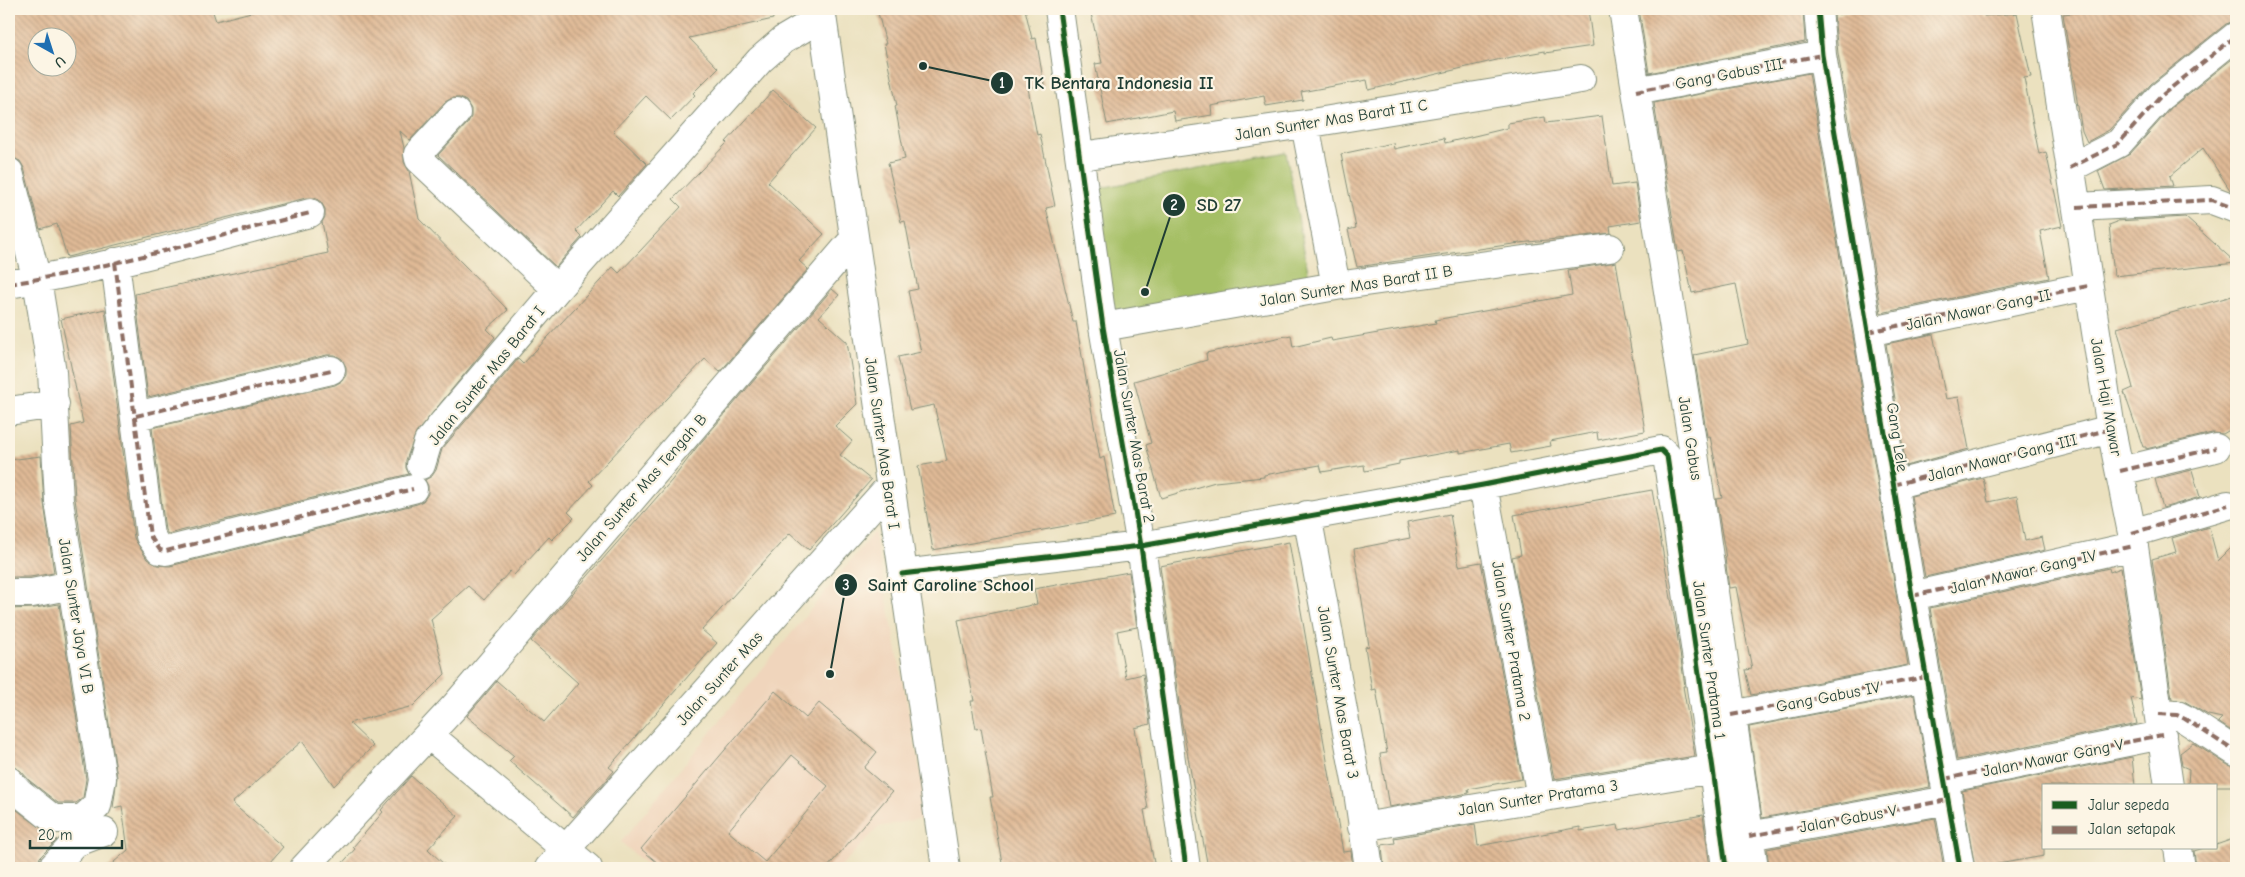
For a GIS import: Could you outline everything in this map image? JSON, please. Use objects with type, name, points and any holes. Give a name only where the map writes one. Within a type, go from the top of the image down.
[{"type":"street","name":"Jalan Sunter Mas Barat 2","points":[[1059,9],[1081,156],[1103,327],[1141,546],[1186,868]]},
{"type":"street","name":"Jalan Gabus","points":[[1623,9],[1694,454],[1754,868]]},
{"type":"street","name":"Gang Lele","points":[[1818,9],[1822,55],[1893,485],[1960,868]]},
{"type":"street","name":"Jalan Haji Mawar","points":[[2046,9],[2111,430],[2133,539],[2169,784]]},
{"type":"street","name":"Jalan Sunter Mas Barat I","points":[[136,416],[150,536],[160,550],[166,551],[245,532],[417,477],[428,442],[557,289],[760,60],[783,40],[822,13],[889,487],[946,868]]},
{"type":"street","points":[[2070,168],[2119,143],[2161,96],[2236,36]]},
{"type":"street","name":"Gang Gabus III","points":[[1636,91],[1822,55]]},
{"type":"street","name":"Jalan Sunter Mas Barat II C","points":[[1081,156],[1305,124],[1581,79]]},
{"type":"street","points":[[456,113],[418,154],[418,159],[557,289]]},
{"type":"street","points":[[1305,124],[1336,286]]},
{"type":"street","name":"Jalan Sunter Jaya VI B","points":[[9,172],[37,280],[52,372],[59,501],[102,779],[93,826]]},
{"type":"street","points":[[2077,207],[2212,200],[2236,209]]},
{"type":"street","points":[[9,284],[37,280],[115,262],[310,212]]},
{"type":"street","name":"Jalan Sunter Mas Tengah B","points":[[304,868],[430,735],[854,239]]},
{"type":"street","name":"Jalan Sunter Mas Barat II B","points":[[1103,327],[1336,286],[1610,248]]},
{"type":"street","points":[[115,262],[136,416],[331,370]]},
{"type":"street","name":"Jalan Mawar Gang II","points":[[1868,332],[2088,286]]},
{"type":"street","points":[[9,411],[55,404]]},
{"type":"street","name":"Jalan Mawar Gang III","points":[[1893,485],[2111,430]]},
{"type":"street","points":[[2120,472],[2216,448]]},
{"type":"street","name":"Jalan Sunter Pratama 1","points":[[1484,485],[1661,450],[1668,456],[1714,769],[1726,868]]},
{"type":"street","points":[[902,574],[1141,546],[1484,485]]},
{"type":"street","name":"Jalan Sunter Pratama 2","points":[[1484,485],[1540,796]]},
{"type":"street","name":"Jalan Sunter Mas","points":[[557,859],[889,487]]},
{"type":"street","name":"Jalan Mawar Gang IV","points":[[1912,596],[2133,539],[2228,505]]},
{"type":"street","name":"Jalan Sunter Mas Barat 3","points":[[1307,515],[1369,868]]},
{"type":"street","points":[[9,593],[32,593],[72,585]]},
{"type":"street","name":"Gang Gabus IV","points":[[1731,715],[1926,677]]},
{"type":"street","points":[[2160,725],[2177,715],[2236,752]]},
{"type":"street","name":"Jalan Mawar Gang V","points":[[1946,789],[2160,725]]},
{"type":"street","points":[[430,735],[557,859],[588,868]]},
{"type":"street","name":"Jalan Sunter Pratama 3","points":[[1362,826],[1714,769]]},
{"type":"street","points":[[9,781],[19,792],[53,819],[93,826]]},
{"type":"street","name":"Jalan Gabus V","points":[[1749,836],[1946,789]]},
{"type":"street","points":[[52,868],[93,826]]},
{"type":"street","points":[[2178,850],[2181,868]]},
{"type":"shaded area","points":[[874,532],[929,817],[879,827],[839,868],[650,868],[621,842]]},
{"type":"green space","points":[[1286,152],[1309,277],[1112,314],[1090,190]]},
{"type":"building","points":[[9,9],[212,9],[216,21],[263,9],[772,9],[773,19],[689,38],[718,68],[693,93],[695,95],[671,120],[646,96],[613,131],[647,164],[618,196],[613,191],[576,231],[582,237],[556,267],[438,155],[467,124],[471,117],[471,109],[466,101],[460,98],[452,98],[445,102],[410,140],[400,131],[404,148],[404,162],[409,171],[419,219],[508,310],[487,329],[495,337],[416,433],[406,460],[406,468],[409,474],[168,534],[165,530],[152,428],[335,385],[342,381],[346,375],[346,367],[342,359],[335,355],[327,355],[148,397],[135,294],[328,253],[322,222],[325,217],[325,209],[321,202],[315,198],[306,198],[67,257],[57,224],[40,229],[24,168],[20,161],[9,157]]},
{"type":"building","points":[[877,9],[1025,9],[1032,39],[1036,38],[1044,85],[1028,88],[1037,135],[1040,134],[1055,206],[1046,208],[1073,322],[1076,322],[1100,459],[1104,457],[1115,517],[933,550],[918,466],[947,461],[934,405],[910,410],[898,357],[921,352],[908,291],[918,289],[905,221],[901,222],[888,163],[905,159],[895,106],[897,106],[884,44],[886,44]]},
{"type":"building","points":[[1090,9],[1588,9],[1593,46],[1545,53],[1545,51],[1501,59],[1369,90],[1367,80],[1301,92],[1303,100],[1266,106],[1264,96],[1211,106],[1212,115],[1175,121],[1173,111],[1107,124],[1095,64],[1102,63]]},
{"type":"building","points":[[1639,9],[1803,9],[1805,42],[1649,73]]},
{"type":"building","points":[[1866,9],[1983,9],[1984,16],[2017,13],[2031,77],[2024,78],[2039,154],[2046,152],[2062,226],[2040,231],[2049,278],[1881,313],[1838,53],[1834,15]]},
{"type":"building","points":[[2108,9],[2236,9],[2236,21],[2226,24],[2151,84],[2109,130],[2087,142],[2082,131],[2063,14]]},
{"type":"building","points":[[2236,56],[2236,192],[2230,190],[2203,148],[2170,176],[2173,186],[2105,190],[2098,171],[2130,154],[2172,107]]},
{"type":"building","points":[[1809,73],[1908,665],[1751,695],[1745,670],[1752,669],[1736,587],[1729,588],[1716,499],[1722,498],[1710,436],[1707,437],[1694,355],[1748,344],[1736,284],[1692,293],[1683,251],[1678,252],[1654,103]]},
{"type":"building","points":[[773,90],[816,128],[768,182],[824,234],[799,261],[808,269],[720,372],[705,359],[589,481],[593,485],[568,512],[574,518],[552,540],[549,537],[514,575],[510,571],[484,600],[468,586],[431,619],[445,674],[413,706],[349,723],[373,746],[334,786],[302,741],[232,803],[283,847],[265,868],[107,868],[128,850],[122,806],[113,808],[117,777],[75,499],[71,426],[83,423],[61,319],[105,309],[134,538],[147,559],[157,565],[170,566],[417,504],[423,501],[428,494],[428,486],[425,480],[432,476],[436,470],[442,449],[518,359],[523,364],[613,267],[619,273],[641,250],[681,207],[673,199],[727,143]]},
{"type":"building","points":[[1602,116],[1612,186],[1635,183],[1641,221],[1610,226],[1611,233],[1520,243],[1357,267],[1348,230],[1356,228],[1341,154],[1393,143],[1394,149],[1444,138],[1445,143],[1508,128],[1508,123],[1545,117],[1546,123]]},
{"type":"building","points":[[2185,217],[2236,263],[2114,276],[2109,225],[2117,221]]},
{"type":"building","points":[[1616,262],[1645,431],[1598,440],[1597,432],[1550,441],[1551,446],[1511,453],[1509,444],[1460,453],[1460,450],[1399,461],[1399,464],[1365,471],[1364,465],[1322,472],[1320,465],[1264,475],[1264,477],[1215,482],[1161,498],[1146,445],[1151,443],[1134,381],[1207,360],[1206,353],[1291,335],[1293,347],[1331,338],[1332,341],[1436,323],[1435,320],[1572,295],[1568,270]]},
{"type":"building","points":[[832,289],[839,295],[819,317],[847,342],[857,404],[835,426],[852,441],[840,455],[871,480],[809,550],[790,533],[702,630],[717,643],[609,767],[614,771],[573,817],[509,761],[514,756],[467,716],[497,681],[544,722],[578,683],[531,641],[672,480],[697,447]]},
{"type":"building","points":[[2236,295],[2236,426],[2223,434],[2212,433],[2146,449],[2146,447],[2143,447],[2124,392],[2133,388],[2117,328]]},
{"type":"building","points":[[1933,334],[1946,399],[1959,397],[1969,449],[1906,466],[1886,344]]},
{"type":"building","points":[[41,456],[44,503],[54,573],[30,577],[9,577],[9,460]]},
{"type":"building","points":[[2192,470],[2200,497],[2163,508],[2155,479]]},
{"type":"building","points":[[1983,478],[1988,502],[2017,496],[2025,541],[2042,537],[2045,550],[1925,577],[1911,496]]},
{"type":"building","points":[[1652,490],[1676,627],[1685,686],[1683,686],[1695,756],[1554,779],[1512,557],[1521,555],[1514,515]]},
{"type":"building","points":[[1450,514],[1459,566],[1481,562],[1522,779],[1468,789],[1469,793],[1389,807],[1380,754],[1387,753],[1376,689],[1372,690],[1365,647],[1369,646],[1354,549],[1410,538],[1407,522]]},
{"type":"building","points":[[2209,527],[2218,561],[2236,543],[2236,734],[2218,722],[2222,718],[2208,715],[2184,701],[2172,699],[2152,559],[2176,552],[2172,538]]},
{"type":"building","points":[[1289,542],[1343,852],[1351,851],[1353,868],[1208,868],[1181,718],[1160,566]]},
{"type":"building","points":[[2109,568],[2110,572],[2121,568],[2141,700],[2131,698],[2137,724],[1957,760],[1930,608]]},
{"type":"building","points":[[1129,572],[1137,627],[1117,631],[1126,678],[1143,674],[1150,724],[1135,728],[1148,809],[1144,810],[1155,868],[1003,868],[990,797],[993,797],[981,728],[976,729],[971,701],[974,701],[958,620],[1037,604],[1034,589]]},
{"type":"building","points":[[59,604],[86,779],[83,798],[76,803],[58,803],[30,781],[20,770],[9,766],[9,609],[35,608]]},
{"type":"building","points":[[775,691],[806,718],[819,703],[877,752],[864,768],[892,792],[827,868],[664,868],[641,849]],"holes":[[[792,755],[828,786],[765,862],[728,831]]]},
{"type":"building","points":[[1914,695],[1930,787],[1762,818],[1749,727]]},
{"type":"building","points":[[2193,743],[2228,765],[2236,767],[2236,786],[2188,784],[2189,769],[2182,766],[2180,753]]},
{"type":"building","points":[[2132,757],[2135,784],[2042,784],[2042,850],[2044,850],[2044,856],[1975,868],[1962,791]]},
{"type":"building","points":[[411,776],[458,816],[428,849],[448,868],[338,868],[383,812],[381,810]]},
{"type":"building","points":[[9,804],[57,840],[40,857],[37,868],[9,868]]},
{"type":"building","points":[[1703,815],[1710,868],[1384,868],[1382,845],[1395,843],[1394,838],[1475,824],[1478,846],[1580,827],[1580,831],[1618,825],[1619,830]]},
{"type":"building","points":[[1935,818],[1944,868],[1769,868],[1767,849]]},
{"type":"building","points":[[2236,838],[2236,868],[2196,868],[2194,851],[2218,850],[2218,844]]},
{"type":"marked path","points":[[2070,168],[2119,143],[2161,96],[2236,36]]},
{"type":"marked path","points":[[1636,91],[1822,55]]},
{"type":"marked path","points":[[2077,207],[2212,200],[2236,209]]},
{"type":"marked path","points":[[9,284],[85,270],[310,213]]},
{"type":"marked path","points":[[115,262],[150,536],[160,550],[166,551],[413,489]]},
{"type":"marked path","points":[[1868,332],[2088,286]]},
{"type":"marked path","points":[[136,416],[331,370]]},
{"type":"marked path","points":[[1893,485],[2111,429]]},
{"type":"marked path","points":[[2120,471],[2216,448]]},
{"type":"marked path","points":[[2132,533],[2228,505]]},
{"type":"marked path","points":[[1912,596],[2134,546]]},
{"type":"marked path","points":[[1731,715],[1926,677]]},
{"type":"marked path","points":[[2159,714],[2177,715],[2236,752]]},
{"type":"marked path","points":[[1944,779],[2162,735]]},
{"type":"marked path","points":[[1749,836],[1948,800]]},
{"type":"cycle path","points":[[1059,9],[1103,327],[1141,546],[1186,868]]},
{"type":"cycle path","points":[[1818,9],[1822,55],[1912,596],[1960,868]]},
{"type":"cycle path","points":[[902,574],[1141,546],[1483,485],[1661,450],[1667,456],[1726,868]]},
{"type":"place","name":"TK Bentara Indonesia II","points":[[923,66]]},
{"type":"place","name":"SD 27","points":[[1145,292]]},
{"type":"place","name":"Saint Caroline School","points":[[830,674]]}]
